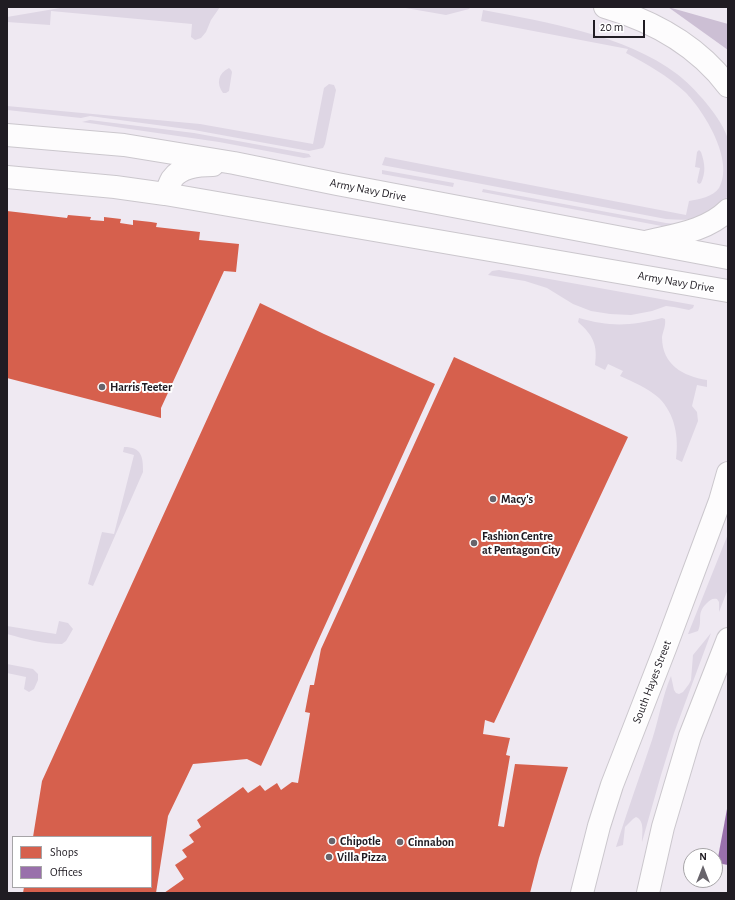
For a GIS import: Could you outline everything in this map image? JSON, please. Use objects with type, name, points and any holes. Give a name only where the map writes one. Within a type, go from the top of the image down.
[{"type":"main road","points":[[605,7],[647,22],[669,34],[708,62],[728,86]]},
{"type":"main road","name":"Army Navy Drive","points":[[7,135],[124,145],[234,163],[728,258]]},
{"type":"main road","points":[[165,194],[173,179],[187,168],[234,163]]},
{"type":"main road","name":"Army Navy Drive","points":[[7,177],[115,187],[165,194],[728,291]]},
{"type":"main road","points":[[646,242],[696,230],[715,221],[728,210]]},
{"type":"main road","name":"South Hayes Street","points":[[582,893],[599,826],[612,785],[707,537],[728,473]]},
{"type":"main road","points":[[648,893],[664,827],[690,736],[728,639]]},
{"type":"shaded area","points":[[66,7],[220,7],[211,20],[206,32],[201,38],[195,40],[191,37],[192,24],[51,11],[50,25],[7,22],[7,17]]},
{"type":"shaded area","points":[[400,7],[471,7],[469,9],[446,15]]},
{"type":"shaded area","points":[[668,7],[728,24],[728,50]]},
{"type":"shaded area","points":[[483,10],[558,25],[610,40],[634,49],[657,61],[684,79],[714,113],[721,123],[728,140],[729,188],[728,195],[722,205],[716,211],[701,218],[684,220],[666,219],[382,165],[385,157],[686,215],[689,201],[710,196],[719,188],[723,177],[723,164],[715,137],[701,111],[693,100],[672,81],[626,53],[628,49],[481,21]]},
{"type":"shaded area","points":[[229,68],[232,72],[229,91],[223,93],[219,86],[219,79],[222,73]]},
{"type":"shaded area","points":[[329,84],[334,85],[336,90],[325,144],[323,148],[309,151],[194,130],[90,116],[81,118],[7,110],[7,106],[200,124],[313,144],[324,88]]},
{"type":"shaded area","points":[[90,120],[194,133],[309,154],[311,157],[304,158],[219,142],[82,122]]},
{"type":"shaded area","points":[[699,150],[701,152],[704,164],[704,175],[701,183],[699,184],[697,182],[700,168],[695,167],[697,152]]},
{"type":"shaded area","points":[[382,170],[454,183],[453,187],[382,174]]},
{"type":"shaded area","points":[[483,189],[677,224],[667,227],[482,192]]},
{"type":"shaded area","points":[[499,270],[694,305],[693,308],[689,310],[666,306],[652,311],[631,315],[591,311],[573,304],[547,288],[525,281],[488,275],[492,271]]},
{"type":"shaded area","points":[[579,318],[611,324],[630,324],[662,318],[665,319],[662,337],[663,347],[670,362],[676,368],[690,376],[707,380],[707,387],[697,385],[692,406],[697,412],[698,421],[682,462],[676,459],[677,442],[675,426],[669,411],[664,404],[650,391],[620,376],[623,371],[608,364],[605,370],[595,365],[595,346],[591,336],[578,322]]},
{"type":"shaded area","points":[[124,447],[130,447],[138,451],[142,457],[143,472],[93,586],[88,584],[102,532],[114,534],[134,455],[123,452]]},
{"type":"shaded area","points":[[728,534],[728,589],[719,612],[719,602],[717,599],[710,600],[701,611],[698,631],[688,634]]},
{"type":"shaded area","points":[[59,621],[68,623],[73,629],[66,641],[62,644],[41,642],[7,634],[7,626],[56,634]]},
{"type":"shaded area","points":[[711,633],[674,733],[642,842],[642,824],[636,817],[625,827],[623,845],[616,847],[652,740],[671,676],[676,693],[679,694],[683,692],[691,680],[693,655]]},
{"type":"shaded area","points":[[7,664],[33,669],[38,674],[38,680],[34,689],[29,692],[24,689],[26,677],[7,673]]},
{"type":"building: Shops","points":[[7,211],[67,218],[68,215],[91,217],[90,220],[104,221],[104,217],[121,219],[120,223],[133,225],[133,220],[151,222],[157,223],[156,227],[200,232],[199,240],[239,244],[236,272],[224,271],[161,408],[161,418],[7,378]]},
{"type":"building: Shops","points":[[260,303],[324,334],[435,384],[261,766],[247,759],[193,764],[168,816],[156,893],[23,893],[24,888],[152,888],[152,836],[33,836],[42,781]]},
{"type":"building: Shops","name":"Fashion Centre at Pentagon City","points":[[454,357],[628,437],[494,723],[485,720],[483,734],[510,738],[506,755],[510,756],[498,826],[504,827],[515,764],[568,767],[539,858],[530,893],[164,893],[184,879],[175,865],[187,857],[182,850],[194,842],[189,835],[201,827],[197,820],[243,787],[248,793],[260,785],[265,791],[277,783],[281,790],[292,782],[298,783],[310,713],[305,712],[310,685],[314,685],[321,649]]},
{"type":"building: Offices","points":[[727,809],[728,865],[723,864],[723,848],[720,848]]},
{"type":"place","name":"Harris Teeter","points":[[102,387]]},
{"type":"place","name":"Macy's","points":[[493,499]]},
{"type":"place","name":"Fashion Centre at Pentagon City","points":[[474,543]]},
{"type":"place","name":"Chipotle","points":[[332,841]]},
{"type":"place","name":"Cinnabon","points":[[400,842]]},
{"type":"place","name":"Villa Pizza","points":[[329,857]]}]
